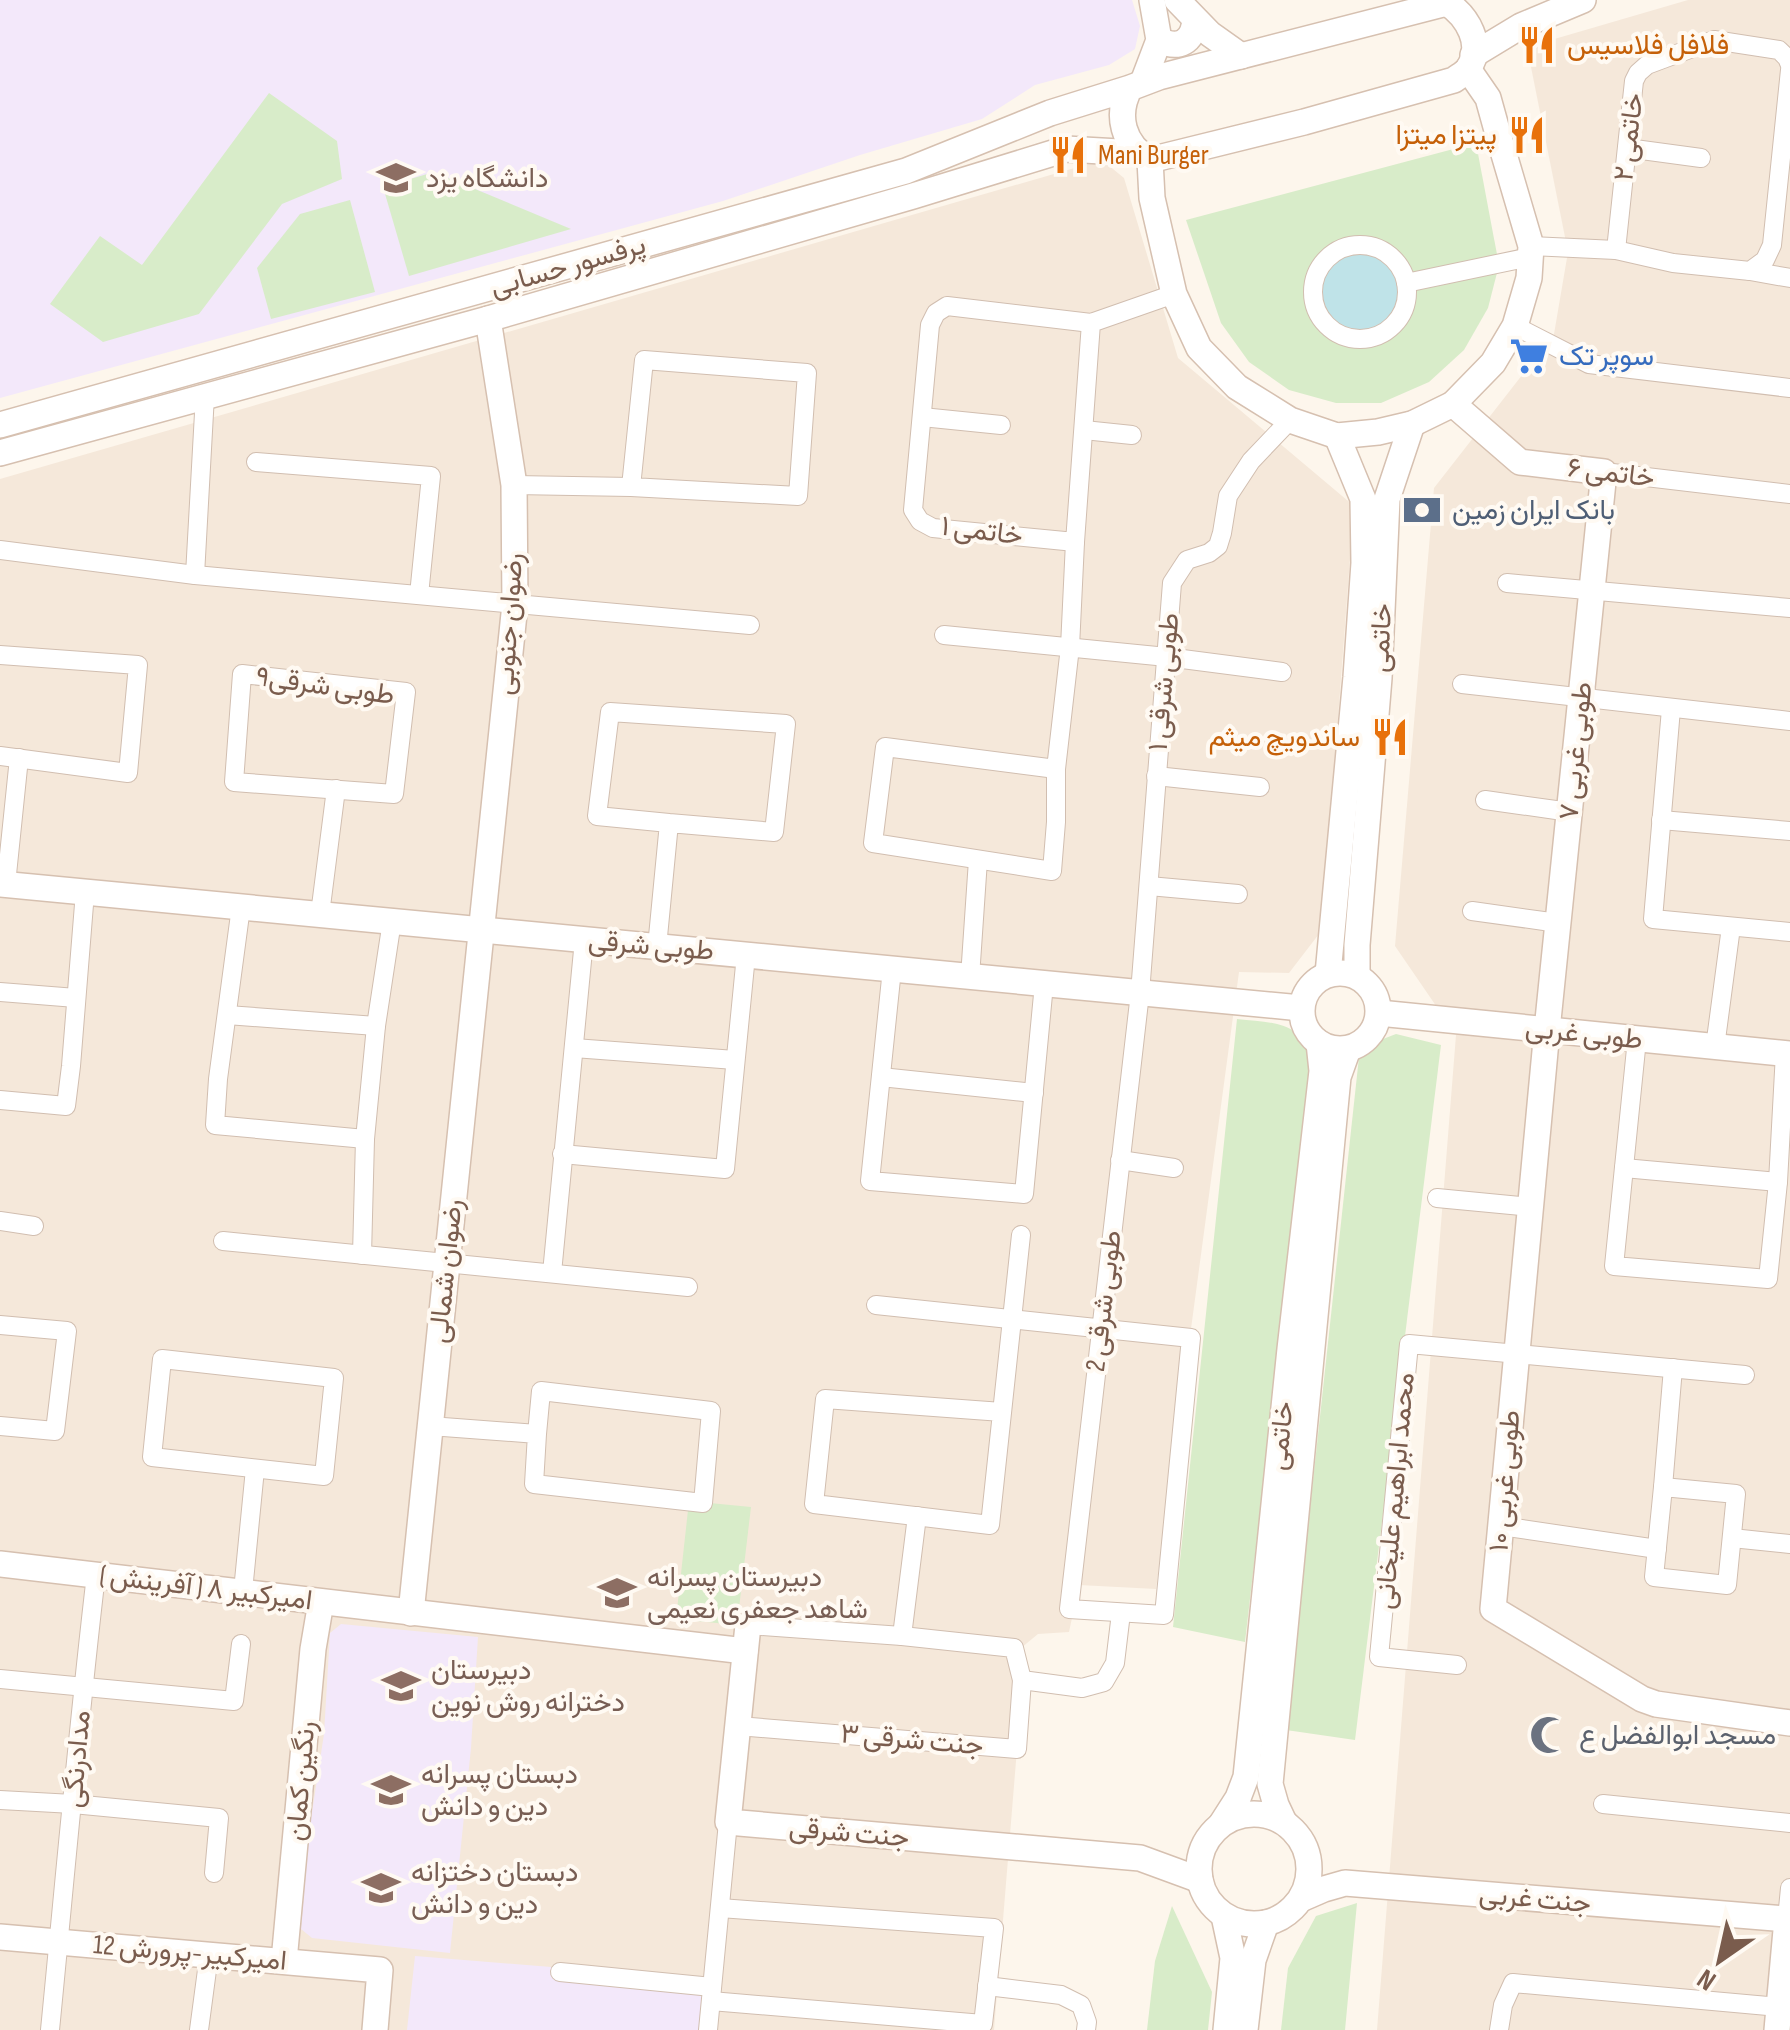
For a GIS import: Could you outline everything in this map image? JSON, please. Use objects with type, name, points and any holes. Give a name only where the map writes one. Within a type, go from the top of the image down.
[{"type":"main road","points":[[1152,0],[1159,40],[1136,85],[1124,98],[1122,114],[1124,129],[1143,156],[1174,294],[1199,348],[1237,388],[1290,420],[1338,436],[1412,424],[1453,404],[1493,364],[1515,326],[1529,278],[1530,251],[1488,98],[1471,62],[1474,39],[1453,1]]},
{"type":"main road","points":[[1177,0],[1195,20],[1241,56]]},
{"type":"main road","name":"پرفسور حسابی","points":[[0,452],[488,320],[1066,149],[1143,156],[1304,122],[1454,80],[1471,62],[1521,26],[1583,0]]},
{"type":"main road","name":"پرفسور حسابی","points":[[0,425],[906,171],[1050,113],[1136,85],[1453,1]]},
{"type":"main road","points":[[1159,40],[1180,45],[1189,40],[1195,20]]},
{"type":"main road","name":"رضوان جنوبی","points":[[480,930],[515,604],[514,485],[488,320]]},
{"type":"main road","name":"خاتمی ۶","points":[[1453,404],[1520,462],[1604,472]]},
{"type":"main road","name":"خاتمی","points":[[1357,976],[1380,678],[1387,499],[1412,424]]},
{"type":"main road","name":"خاتمی","points":[[1328,974],[1364,563],[1364,499],[1338,436]]},
{"type":"main road","name":"طوبی غربی ۷","points":[[1548,1030],[1604,472]]},
{"type":"main road","name":"طوبی شرقی","points":[[3,884],[1302,1008]]},
{"type":"main road","name":"رضوان شمالی","points":[[411,1613],[480,930]]},
{"type":"main road","points":[[1328,974],[1357,976],[1374,992],[1379,1013],[1376,1026],[1360,1044],[1328,1048],[1306,1028],[1304,997],[1317,979],[1328,974]]},
{"type":"main road","name":"طوبی غربی","points":[[1379,1013],[1788,1054]]},
{"type":"main road","name":"طوبی غربی ۱۰","points":[[1548,1030],[1493,1609],[1642,1699],[1790,1723]]},
{"type":"main road","name":"خاتمی","points":[[1215,1831],[1238,1798],[1246,1777],[1322,1072],[1320,1043]]},
{"type":"main road","name":"خاتمی","points":[[1292,1830],[1276,1805],[1270,1784],[1338,1077],[1348,1048]]},
{"type":"main road","name":"امیرکبیر ۸ ( آفرینش )","points":[[0,1564],[411,1613]]},
{"type":"main road","name":"رنگین کمان","points":[[284,1961],[311,1668],[321,1602]]},
{"type":"main road","points":[[411,1613],[745,1651]]},
{"type":"main road","points":[[728,1822],[748,1624]]},
{"type":"main road","points":[[1140,1858],[1181,1850],[1237,1816],[1270,1816],[1292,1830],[1307,1852],[1308,1885],[1292,1910],[1266,1924],[1251,1925],[1224,1916],[1213,1906],[1204,1894],[1198,1866],[1201,1852],[1215,1831]]},
{"type":"main road","name":"جنت شرقی","points":[[728,1822],[1140,1858]]},
{"type":"main road","name":"جنت غربی","points":[[1292,1830],[1330,1869],[1360,1885],[1787,1919]]},
{"type":"main road","points":[[1140,1858],[1200,1880]]},
{"type":"main road","points":[[1301,1900],[1324,1888],[1360,1885]]},
{"type":"main road","points":[[1224,1916],[1233,1958],[1226,2030]]},
{"type":"main road","points":[[1778,2018],[1787,1919]]},
{"type":"main road","points":[[1246,2030],[1253,1960],[1266,1924]]},
{"type":"main road","name":"12 امیرکبیر-پرورش","points":[[0,1937],[380,1970],[375,2030]]},
{"type":"street","name":"خاتمی ۲","points":[[1616,250],[1638,72],[1714,40],[1779,50],[1790,68],[1772,245],[1765,260],[1750,270]]},
{"type":"street","points":[[1627,148],[1700,158]]},
{"type":"street","points":[[1346,246],[1369,246],[1386,253],[1399,266],[1406,283],[1406,301],[1400,318],[1386,331],[1367,339],[1334,332],[1321,319],[1314,302],[1314,284],[1321,266],[1346,246]]},
{"type":"street","points":[[1406,283],[1530,251],[1616,250],[1673,263],[1790,278]]},
{"type":"street","name":"خاتمی ۱","points":[[1075,542],[933,528],[920,521],[913,510],[930,325],[947,306],[1091,322],[1174,294]]},
{"type":"street","points":[[1056,769],[885,747],[873,843],[1052,871],[1056,769],[1070,648],[1091,322]]},
{"type":"street","points":[[1515,326],[1589,364],[1790,388]]},
{"type":"street","points":[[514,485],[798,496],[808,373],[644,360],[631,487]]},
{"type":"street","points":[[195,575],[205,396]]},
{"type":"street","points":[[922,417],[1001,426]]},
{"type":"street","name":"طوبی شرقی ۱","points":[[1140,993],[1172,583],[1187,560],[1218,546],[1228,496],[1251,461],[1290,420]]},
{"type":"street","points":[[1084,430],[1132,435]]},
{"type":"street","points":[[256,462],[432,476],[420,595]]},
{"type":"street","name":"خاتمی ۶","points":[[1604,472],[1790,494]]},
{"type":"street","points":[[0,550],[195,575],[750,624]]},
{"type":"street","points":[[1507,583],[1790,608]]},
{"type":"street","points":[[944,635],[1282,672]]},
{"type":"street","points":[[0,656],[138,665],[128,773],[0,756]]},
{"type":"street","name":"طوبی شرقی۹","points":[[242,674],[406,692],[394,794],[336,790],[234,782],[242,674]]},
{"type":"street","points":[[1462,684],[1790,721]]},
{"type":"street","points":[[1672,708],[1653,920],[1790,932]]},
{"type":"street","points":[[610,712],[786,724],[774,832],[670,823],[597,816],[610,712]]},
{"type":"street","points":[[3,884],[20,758]]},
{"type":"street","points":[[1156,776],[1260,787]]},
{"type":"street","points":[[320,914],[336,790]]},
{"type":"street","points":[[1484,800],[1570,812]]},
{"type":"street","points":[[1661,820],[1790,831]]},
{"type":"street","points":[[657,946],[670,823]]},
{"type":"street","points":[[970,976],[978,860]]},
{"type":"street","points":[[1149,886],[1238,894]]},
{"type":"street","points":[[0,1100],[66,1106],[84,892]]},
{"type":"street","points":[[240,907],[215,1125],[365,1139]]},
{"type":"street","points":[[1472,911],[1558,923]]},
{"type":"street","points":[[362,1255],[365,1139],[392,921]]},
{"type":"street","points":[[1716,1046],[1732,927]]},
{"type":"street","points":[[552,1274],[584,940]]},
{"type":"street","points":[[562,1154],[725,1169],[746,955]]},
{"type":"street","points":[[892,969],[870,1181],[1024,1194],[1044,984]]},
{"type":"street","points":[[0,992],[76,998]]},
{"type":"street","name":"طوبی شرقی 2","points":[[1120,1613],[1069,1608],[1140,993]]},
{"type":"street","points":[[227,1016],[376,1026]]},
{"type":"street","points":[[1638,1039],[1614,1266],[1768,1279],[1782,1224],[1778,1182],[1788,1054]]},
{"type":"street","points":[[574,1048],[735,1060]]},
{"type":"street","points":[[881,1077],[1034,1093]]},
{"type":"street","points":[[1120,1160],[1174,1168]]},
{"type":"street","points":[[1624,1168],[1778,1182]]},
{"type":"street","points":[[1437,1198],[1531,1208]]},
{"type":"street","points":[[0,1221],[34,1226]]},
{"type":"street","points":[[1002,1412],[825,1398],[814,1504],[990,1525],[1021,1236]]},
{"type":"street","points":[[222,1241],[688,1286]]},
{"type":"street","points":[[748,1624],[1014,1648],[1022,1680],[1082,1688],[1104,1682],[1114,1663],[1120,1613],[1164,1615],[1191,1338],[876,1305]]},
{"type":"street","points":[[0,1325],[67,1331],[55,1431],[0,1426]]},
{"type":"street","name":"محمد ابراهیم علیخانی","points":[[1457,1665],[1379,1657],[1408,1344],[1745,1374]]},
{"type":"street","points":[[162,1359],[334,1378],[324,1476],[255,1469],[152,1457],[162,1359]]},
{"type":"street","points":[[1663,1487],[1736,1494],[1728,1585],[1654,1577],[1672,1368]]},
{"type":"street","points":[[541,1391],[711,1411],[703,1503],[534,1484],[537,1434],[541,1391]]},
{"type":"street","points":[[430,1426],[537,1434]]},
{"type":"street","points":[[243,1591],[255,1469]]},
{"type":"street","points":[[902,1636],[917,1516]]},
{"type":"street","points":[[1501,1526],[1656,1549]]},
{"type":"street","points":[[1732,1538],[1790,1544]]},
{"type":"street","name":"مدادرنگی","points":[[50,2030],[96,1576]]},
{"type":"street","points":[[0,1679],[234,1701],[242,1644]]},
{"type":"street","name":"جنت شرقی ۳","points":[[738,1726],[1017,1748],[1022,1680]]},
{"type":"street","points":[[0,1800],[219,1818],[214,1873]]},
{"type":"street","points":[[1603,1804],[1790,1822]]},
{"type":"street","points":[[708,2030],[728,1822]]},
{"type":"street","points":[[1787,1919],[1790,1888]]},
{"type":"street","points":[[560,1972],[712,1994],[983,2024],[994,1928],[720,1908]]},
{"type":"street","points":[[200,2030],[209,1955]]},
{"type":"street","points":[[1499,2030],[1502,2005],[1513,1983],[1778,2018]]},
{"type":"street","points":[[987,1986],[1061,1995],[1081,2005],[1088,2022],[1086,2030]]},
{"type":"shaded area","name":"دانشگاه یزد","points":[[0,0],[1132,0],[1140,26],[1135,49],[1109,65],[1035,85],[982,119],[723,201],[0,398]]},
{"type":"shaded area","points":[[1688,0],[1790,0],[1790,2030],[1377,2030],[1456,1035],[1395,946],[1434,488],[1554,334],[1568,252],[1527,47]]},
{"type":"shaded area","points":[[1102,160],[1124,178],[1178,358],[1354,506],[1322,930],[1289,973],[1239,972],[1156,1589],[1079,1585],[1069,1632],[1038,1634],[1021,1648],[1017,1749],[994,2030],[0,2030],[0,479]]},
{"type":"shaded area","points":[[341,1624],[478,1637],[450,1953],[312,1938],[301,1929],[309,1832],[324,1734],[330,1633]]},
{"type":"shaded area","points":[[415,1956],[663,1976],[705,1992],[703,2030],[407,2030]]},
{"type":"green space","points":[[269,93],[337,141],[342,179],[282,204],[199,314],[103,342],[50,304],[100,236],[142,265]]},
{"type":"green space","points":[[1476,143],[1499,265],[1488,308],[1464,350],[1429,382],[1381,403],[1336,403],[1289,390],[1249,362],[1221,323],[1186,220]]},
{"type":"green space","points":[[434,172],[571,229],[409,276],[383,187]]},
{"type":"green space","points":[[350,200],[375,292],[271,319],[257,268],[300,214]]},
{"type":"green space","points":[[1237,1019],[1284,1026],[1301,1037],[1312,1060],[1245,1642],[1173,1627]]},
{"type":"green space","points":[[1396,1034],[1441,1045],[1355,1740],[1286,1730],[1359,1057],[1370,1044]]},
{"type":"green space","points":[[689,1501],[751,1507],[737,1625],[676,1619]]},
{"type":"green space","points":[[1357,1903],[1345,2030],[1281,2030],[1288,1968],[1316,1916]]},
{"type":"green space","points":[[1172,1906],[1212,1992],[1208,2030],[1147,2030],[1155,1961]]},
{"type":"water","points":[[1360,253],[1375,256],[1387,265],[1396,277],[1396,307],[1387,319],[1375,328],[1360,331],[1345,328],[1333,319],[1324,307],[1321,292],[1324,277],[1333,265],[1345,256]]},
{"type":"place","name":"فلافل فلاسیس","points":[[1537,45]]},
{"type":"place","name":"پیتزا میتزا","points":[[1527,135]]},
{"type":"place","name":"Mani Burger","points":[[1068,155]]},
{"type":"place","name":"دانشگاه یزد","points":[[396,178]]},
{"type":"place","name":"سوپر تک","points":[[1529,356]]},
{"type":"place","name":"بانک ایران زمین","points":[[1422,510]]},
{"type":"place","name":"ساندویچ میثم","points":[[1390,737]]},
{"type":"place","name":"دبیرستان پسرانه شاهد جعفری نعیمی","points":[[617,1593]]},
{"type":"place","name":"دبیرستان دخترانه روش نوین","points":[[401,1686]]},
{"type":"place","name":"مسجد ابوالفضل ع","points":[[1549,1735]]},
{"type":"place","name":"دبستان پسرانه دین و دانش","points":[[391,1790]]},
{"type":"place","name":"دبستان دختزانه دین و دانش","points":[[381,1888]]}]
